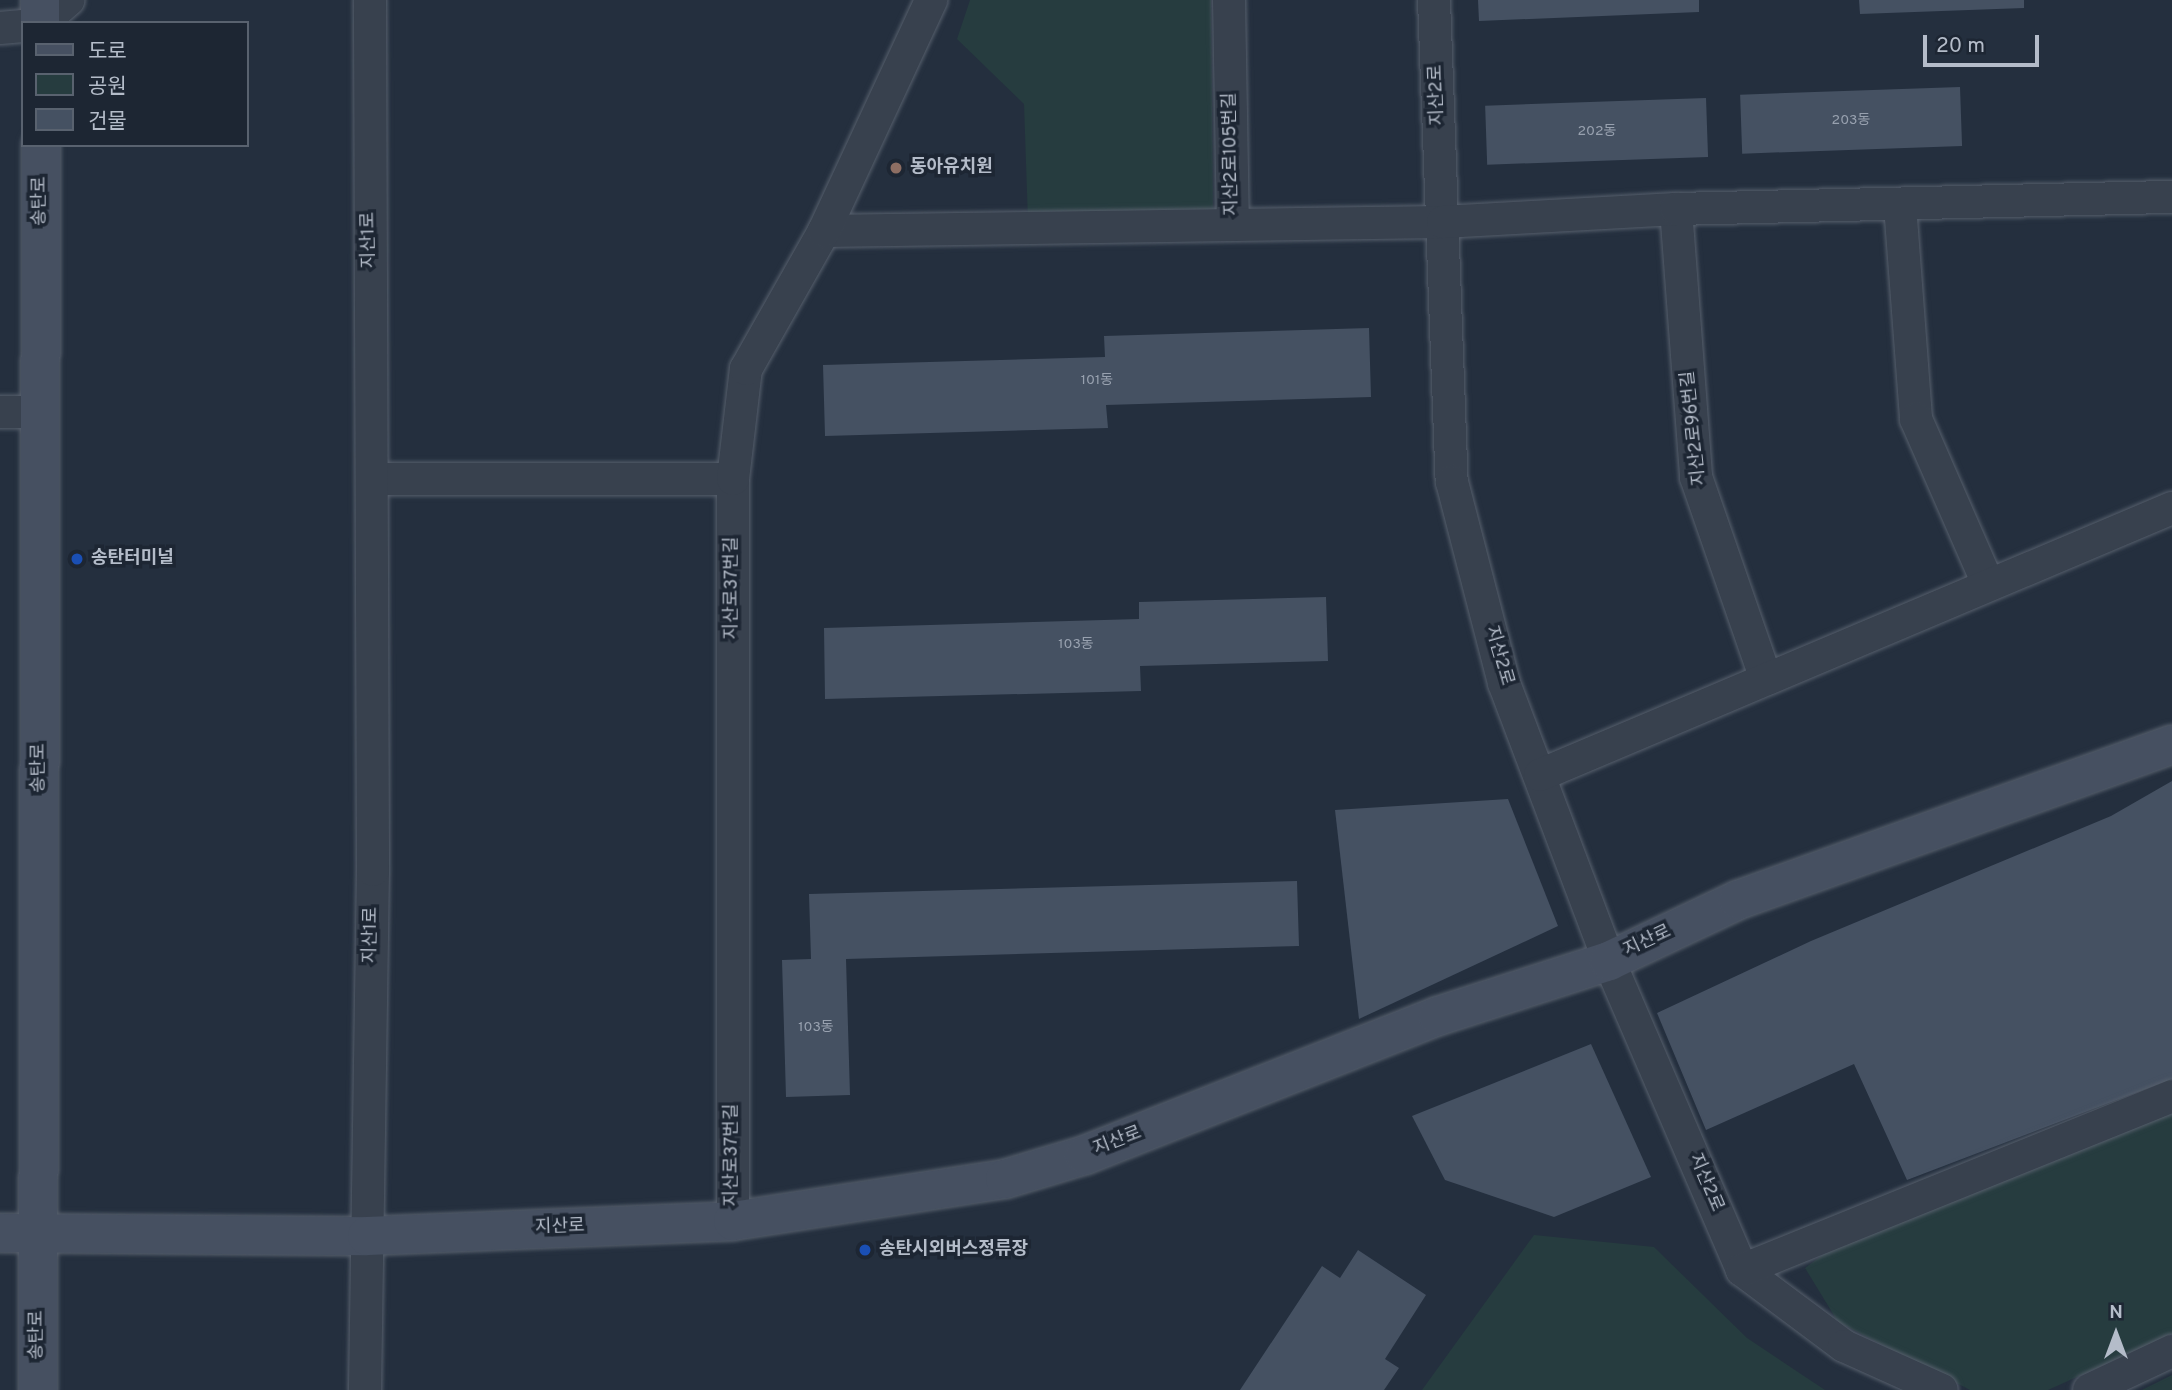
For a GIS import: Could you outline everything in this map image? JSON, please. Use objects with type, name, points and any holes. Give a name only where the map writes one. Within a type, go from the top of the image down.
[{"type":"main road","points":[[40,0],[41,21]]},
{"type":"main road","name":"송탄로","points":[[38,1390],[41,147]]},
{"type":"main road","name":"지산로","points":[[0,1233],[367,1236],[733,1221],[1005,1179],[1085,1155],[1438,1016],[1609,961],[1738,900],[2172,745]]},
{"type":"street","points":[[43,21],[68,0]]},
{"type":"street","name":"지산1로","points":[[365,1390],[373,870],[370,0]]},
{"type":"street","name":"지산로37번길","points":[[733,1221],[733,479],[746,369],[824,231],[932,0]]},
{"type":"street","name":"지산2로105번길","points":[[1229,0],[1233,225],[1443,222]]},
{"type":"street","name":"지산2로","points":[[1434,0],[1452,482],[1499,668],[1609,961],[1742,1270]]},
{"type":"street","points":[[0,28],[21,26]]},
{"type":"street","points":[[1443,222],[1676,209],[2172,197]]},
{"type":"street","points":[[1900,205],[1916,419],[1988,584]]},
{"type":"street","name":"지산2로96번길","points":[[1676,209],[1696,477],[1766,679]]},
{"type":"street","points":[[824,231],[1233,225]]},
{"type":"street","points":[[0,412],[41,412]]},
{"type":"street","points":[[373,479],[733,479]]},
{"type":"street","points":[[1540,775],[2172,508]]},
{"type":"street","points":[[1742,1270],[2172,1096]]},
{"type":"street","points":[[1742,1270],[1844,1346],[1942,1390]]},
{"type":"street","points":[[2089,1390],[2172,1351]]},
{"type":"green space","points":[[970,0],[1211,0],[1213,217],[1028,222],[1024,104],[957,39]]},
{"type":"green space","points":[[2172,1110],[2172,1334],[2048,1390],[1970,1390],[1838,1322],[1805,1268],[1840,1242]]},
{"type":"green space","points":[[1534,1235],[1654,1247],[1747,1338],[1825,1390],[1422,1390]]},
{"type":"green space","points":[[2172,1375],[2172,1390],[2142,1390]]},
{"type":"building","points":[[1478,0],[1699,0],[1699,12],[1479,21]]},
{"type":"building","points":[[1859,0],[2024,0],[2024,8],[1860,14]]},
{"type":"building","points":[[1960,87],[1962,146],[1742,154],[1740,95]]},
{"type":"building","points":[[1706,98],[1708,157],[1487,165],[1485,106]]},
{"type":"building","points":[[1369,328],[1371,397],[1106,405],[1108,428],[825,436],[823,365],[1105,357],[1104,336]]},
{"type":"building","points":[[1326,597],[1328,661],[1140,666],[1141,691],[825,699],[824,628],[1139,619],[1139,602]]},
{"type":"building","points":[[2172,781],[2172,1079],[1907,1180],[1854,1064],[1706,1130],[1657,1013],[1811,941],[2111,816]]},
{"type":"building","points":[[1508,799],[1558,926],[1359,1019],[1335,810]]},
{"type":"building","points":[[1297,881],[1299,946],[846,959],[850,1095],[786,1097],[782,960],[811,959],[809,894]]},
{"type":"building","points":[[1591,1044],[1651,1177],[1554,1217],[1445,1180],[1412,1116]]},
{"type":"building","points":[[1358,1250],[1426,1295],[1385,1359],[1399,1368],[1384,1390],[1240,1390],[1322,1266],[1340,1278]]},
{"type":"place","name":"동아유치원","points":[[896,168]]},
{"type":"place","name":"송탄터미널","points":[[77,559]]},
{"type":"place","name":"송탄시외버스정류장","points":[[865,1250]]}]
